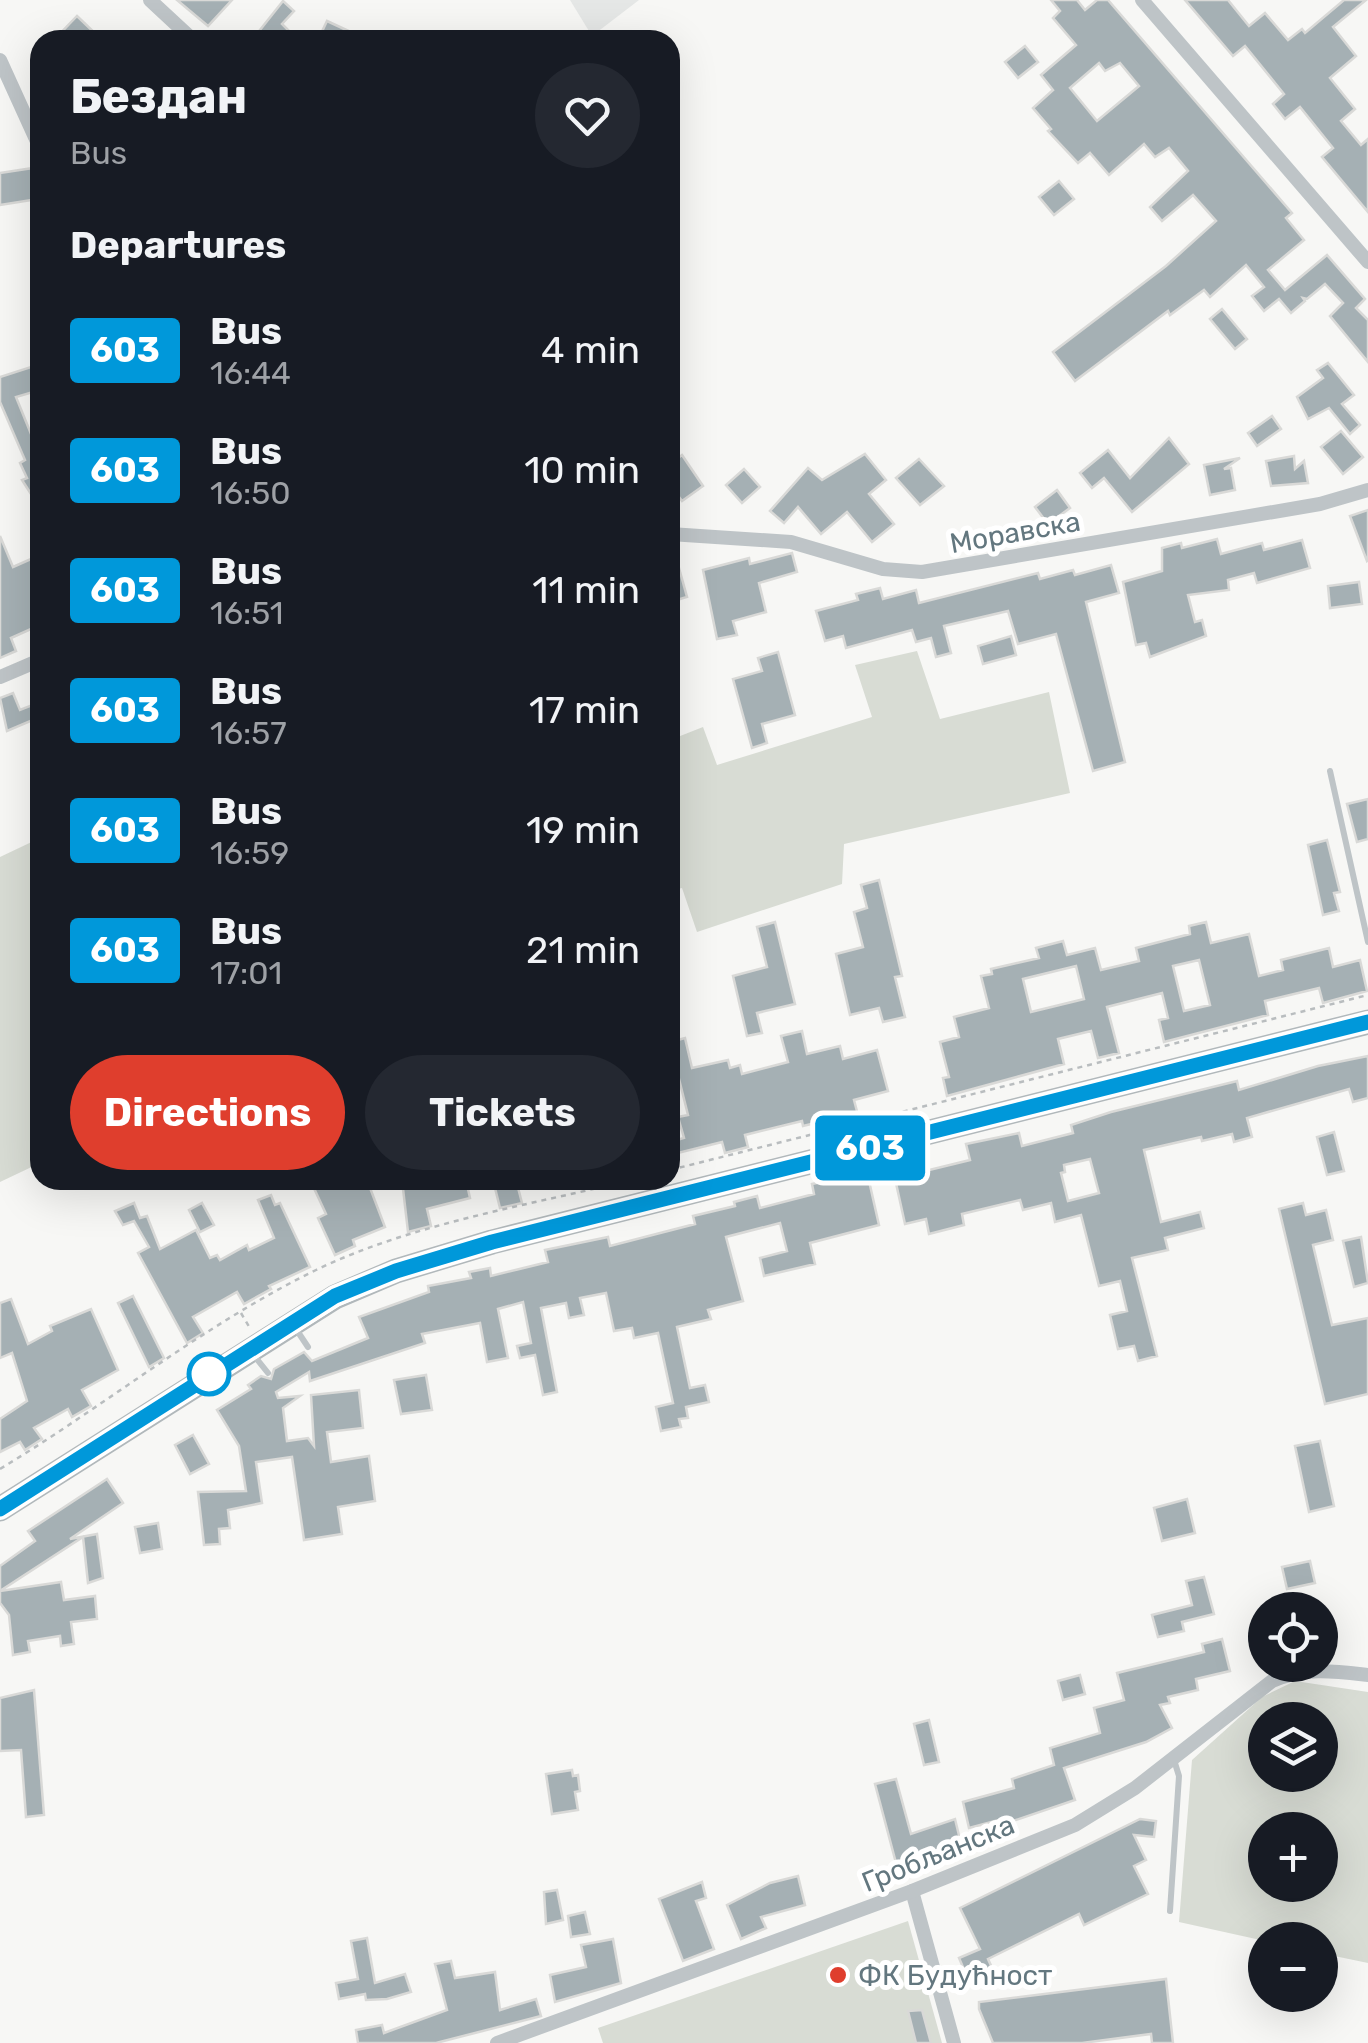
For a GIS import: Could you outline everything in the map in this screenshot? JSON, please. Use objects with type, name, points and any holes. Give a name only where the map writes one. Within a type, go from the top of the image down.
[{"type":"main road","points":[[0,1509],[291,1321],[396,1271],[492,1242],[1368,1022]]},
{"type":"street","points":[[150,0],[182,30]]},
{"type":"street","points":[[1142,0],[1368,262]]},
{"type":"street","points":[[0,60],[30,126]]},
{"type":"street","name":"Моравска","points":[[680,535],[791,542],[883,569],[922,572],[1320,504],[1368,490]]},
{"type":"street","points":[[0,677],[30,664]]},
{"type":"street","name":"Гробљанска","points":[[497,2043],[912,1892],[1096,1814],[1174,1759],[1272,1681],[1300,1670],[1368,1675]]},
{"type":"street","points":[[912,1892],[954,2043]]},
{"type":"lane","points":[[1330,771],[1368,942]]},
{"type":"lane","points":[[291,1321],[308,1347]]},
{"type":"lane","points":[[249,1348],[268,1372]]},
{"type":"lane","points":[[1170,1911],[1179,1776],[1174,1759]]},
{"type":"path","points":[[680,1167],[1368,995]]},
{"type":"shaded area","points":[[570,0],[639,0],[600,30],[588,30]]},
{"type":"shaded area","points":[[917,651],[940,719],[1049,692],[1070,793],[844,844],[842,884],[697,932],[680,888],[680,736],[703,727],[717,765],[872,717],[855,665]]},
{"type":"shaded area","points":[[30,843],[30,1168],[0,1182],[0,857]]},
{"type":"shaded area","points":[[1293,1682],[1368,1692],[1368,1963],[1338,1957],[1338,1922],[1248,1922],[1248,1937],[1179,1922],[1192,1760],[1248,1710],[1248,1792],[1338,1792],[1338,1702],[1256,1702]]},
{"type":"shaded area","name":"ФК Будућност","points":[[908,1921],[942,2043],[603,2043],[598,2028]]},
{"type":"building","points":[[177,0],[232,0],[208,26]]},
{"type":"building","points":[[1051,0],[1077,0],[1085,10],[1097,0],[1108,0],[1292,213],[1286,218],[1304,240],[1268,270],[1285,290],[1327,255],[1365,299],[1356,308],[1368,320],[1368,362],[1330,316],[1343,303],[1325,284],[1303,298],[1305,301],[1291,313],[1279,299],[1264,311],[1252,296],[1264,287],[1246,265],[1210,297],[1204,290],[1170,315],[1168,311],[1075,381],[1053,352],[1166,266],[1216,221],[1193,195],[1162,221],[1150,207],[1188,171],[1169,148],[1155,157],[1144,144],[1109,175],[1090,153],[1078,163],[1048,131],[1051,129],[1033,108],[1053,90],[1041,75],[1076,45],[1053,18],[1060,11]],"holes":[[[1099,63],[1105,71],[1120,63],[1139,86],[1097,121],[1070,88]]]},
{"type":"building","points":[[1185,0],[1228,0],[1249,26],[1265,13],[1288,40],[1302,29],[1305,33],[1344,0],[1366,0],[1333,27],[1356,56],[1330,78],[1355,109],[1341,121],[1361,145],[1368,139],[1368,212],[1322,157],[1333,148],[1300,107],[1285,119],[1273,104],[1284,94],[1245,46],[1233,56]]},
{"type":"building","points":[[283,1],[294,11],[282,24],[288,30],[260,30]]},
{"type":"building","points":[[77,16],[92,30],[64,30]]},
{"type":"building","points":[[327,21],[346,30],[323,30]]},
{"type":"building","points":[[1025,46],[1038,62],[1018,78],[1005,62]]},
{"type":"building","points":[[30,168],[30,200],[0,205],[0,173]]},
{"type":"building","points":[[1059,181],[1074,199],[1054,215],[1039,197]]},
{"type":"building","points":[[1222,309],[1247,339],[1235,349],[1210,319]]},
{"type":"building","points":[[1328,363],[1354,395],[1342,404],[1360,425],[1350,434],[1329,408],[1308,419],[1297,397],[1323,378],[1317,370]]},
{"type":"building","points":[[30,367],[30,393],[16,397],[30,431],[30,492],[22,480],[27,478],[20,463],[25,460],[0,402],[0,377]]},
{"type":"building","points":[[1272,416],[1281,429],[1257,446],[1248,433]]},
{"type":"building","points":[[1341,431],[1363,457],[1343,474],[1321,447]]},
{"type":"building","points":[[1169,438],[1189,464],[1132,512],[1104,478],[1092,488],[1080,473],[1108,450],[1130,478]]},
{"type":"building","points":[[865,454],[886,480],[869,494],[894,524],[872,542],[847,512],[821,534],[798,507],[784,523],[770,511],[808,468],[822,480]]},
{"type":"building","points":[[680,456],[703,486],[682,501],[680,498]]},
{"type":"building","points":[[1294,456],[1295,469],[1304,461],[1308,483],[1271,486],[1266,461]]},
{"type":"building","points":[[1240,458],[1224,469],[1231,468],[1235,490],[1210,495],[1204,465]]},
{"type":"building","points":[[919,459],[944,486],[920,505],[896,478]]},
{"type":"building","points":[[744,469],[760,487],[742,503],[726,485]]},
{"type":"building","points":[[1057,490],[1070,508],[1048,524],[1035,507]]},
{"type":"building","points":[[1368,510],[1368,560],[1367,561],[1350,516]]},
{"type":"building","points":[[0,536],[13,567],[30,559],[30,629],[11,638],[16,651],[0,658]]},
{"type":"building","points":[[1217,539],[1221,554],[1262,543],[1264,550],[1302,540],[1310,568],[1257,583],[1254,573],[1228,580],[1229,590],[1188,595],[1195,622],[1202,620],[1206,636],[1150,657],[1146,643],[1136,645],[1123,582],[1162,571],[1162,548],[1181,543],[1182,548]]},
{"type":"building","points":[[792,553],[797,572],[759,583],[766,612],[733,621],[737,635],[717,639],[703,570],[749,558],[750,564]]},
{"type":"building","points":[[1111,565],[1119,593],[1086,602],[1125,762],[1093,771],[1056,634],[1018,644],[1008,611],[944,626],[951,653],[936,657],[931,638],[916,642],[912,630],[846,648],[843,636],[825,641],[816,611],[858,600],[856,594],[880,588],[883,599],[916,590],[919,603],[1038,573],[1040,579]]},
{"type":"building","points":[[680,572],[687,597],[680,599]]},
{"type":"building","points":[[1359,582],[1362,604],[1330,608],[1328,586]]},
{"type":"building","points":[[1011,636],[1016,655],[983,664],[978,646]]},
{"type":"building","points":[[778,652],[795,715],[762,724],[767,743],[752,748],[733,679],[762,671],[758,658]]},
{"type":"building","points":[[13,693],[20,710],[30,706],[30,721],[7,731],[0,698]]},
{"type":"building","points":[[1368,799],[1368,839],[1357,842],[1347,804]]},
{"type":"building","points":[[1327,840],[1340,892],[1334,893],[1339,911],[1323,915],[1308,845]]},
{"type":"building","points":[[879,880],[902,976],[895,977],[905,1017],[883,1022],[879,1008],[850,1015],[836,954],[863,947],[854,912],[867,908],[861,885]]},
{"type":"building","points":[[775,922],[795,1004],[757,1013],[762,1033],[747,1036],[733,976],[767,967],[757,927]]},
{"type":"building","points":[[1206,922],[1211,943],[1249,934],[1259,976],[1283,970],[1281,960],[1329,948],[1333,967],[1360,960],[1367,991],[1323,1003],[1319,988],[1265,1001],[1268,1015],[1164,1042],[1159,1020],[1168,1018],[1162,993],[1107,1007],[1119,1053],[1098,1058],[1091,1031],[1058,1039],[1064,1064],[947,1096],[943,1078],[949,1077],[940,1042],[959,1037],[954,1017],[989,1008],[981,976],[992,974],[991,969],[1039,958],[1036,948],[1063,941],[1067,955],[1095,948],[1101,970],[1139,961],[1136,948],[1190,934],[1189,926]],"holes":[[[1199,960],[1210,1005],[1184,1011],[1173,966]],[[1076,966],[1084,999],[1031,1012],[1023,979]]]},
{"type":"building","points":[[802,1031],[807,1054],[840,1046],[843,1059],[877,1050],[888,1091],[854,1100],[859,1119],[833,1125],[832,1119],[803,1126],[802,1121],[745,1135],[748,1147],[725,1153],[722,1142],[680,1152],[680,1139],[684,1138],[680,1117],[688,1115],[680,1083],[680,1039],[685,1038],[692,1068],[728,1060],[730,1068],[740,1065],[742,1074],[788,1062],[781,1036]]},
{"type":"building","points":[[1368,1056],[1368,1098],[1353,1102],[1349,1089],[1247,1118],[1252,1137],[1234,1142],[1232,1134],[1202,1141],[1201,1137],[1144,1150],[1161,1222],[1200,1212],[1204,1228],[1165,1238],[1168,1250],[1132,1258],[1157,1356],[1138,1361],[1134,1346],[1118,1349],[1110,1315],[1127,1311],[1120,1281],[1099,1286],[1081,1215],[1055,1222],[1051,1203],[1023,1210],[1020,1200],[962,1214],[964,1225],[929,1234],[926,1219],[905,1224],[892,1165],[911,1161],[913,1174],[970,1160],[966,1144],[1019,1133],[1022,1146],[1073,1133],[1071,1125],[1111,1112],[1237,1081],[1239,1090],[1318,1066]],"holes":[[[1090,1159],[1099,1193],[1068,1201],[1061,1173],[1065,1172],[1064,1165]]]},
{"type":"building","points":[[1334,1132],[1344,1171],[1327,1175],[1317,1137]]},
{"type":"building","points":[[867,1172],[879,1225],[810,1243],[815,1264],[764,1276],[760,1258],[787,1251],[780,1223],[726,1237],[743,1301],[708,1310],[711,1319],[677,1327],[690,1388],[705,1385],[709,1402],[686,1407],[688,1418],[679,1419],[681,1427],[661,1431],[656,1407],[673,1403],[658,1333],[634,1338],[632,1328],[614,1331],[606,1293],[580,1298],[584,1315],[569,1318],[566,1303],[541,1308],[557,1392],[543,1395],[535,1355],[520,1358],[517,1346],[531,1343],[523,1302],[498,1309],[508,1358],[487,1362],[480,1323],[422,1334],[425,1343],[310,1381],[309,1372],[276,1392],[278,1398],[300,1396],[283,1408],[287,1441],[308,1438],[314,1446],[311,1395],[359,1390],[363,1428],[327,1432],[331,1462],[369,1456],[375,1501],[338,1507],[342,1534],[304,1540],[292,1457],[256,1462],[262,1503],[228,1510],[230,1528],[219,1529],[220,1544],[204,1545],[198,1492],[246,1491],[239,1446],[217,1410],[251,1389],[248,1385],[261,1376],[271,1379],[274,1369],[304,1352],[312,1361],[368,1338],[359,1317],[429,1292],[428,1286],[471,1278],[469,1272],[490,1268],[491,1276],[548,1262],[545,1250],[608,1237],[610,1246],[695,1224],[693,1216],[735,1206],[734,1202],[757,1196],[760,1208],[814,1194],[812,1184]]},
{"type":"building","points":[[315,1190],[371,1190],[385,1227],[353,1240],[355,1246],[335,1255],[318,1218],[326,1214]]},
{"type":"building","points":[[403,1190],[468,1190],[470,1198],[427,1209],[431,1226],[408,1232]]},
{"type":"building","points":[[496,1190],[519,1190],[522,1203],[500,1208]]},
{"type":"building","points":[[271,1195],[275,1205],[280,1203],[310,1267],[269,1286],[271,1289],[244,1304],[237,1292],[193,1317],[203,1333],[187,1343],[138,1253],[149,1247],[134,1221],[123,1225],[115,1211],[134,1203],[140,1218],[147,1216],[160,1249],[196,1230],[210,1258],[217,1255],[220,1260],[247,1245],[249,1250],[274,1238],[258,1200]]},
{"type":"building","points":[[202,1203],[214,1225],[200,1232],[189,1210]]},
{"type":"building","points":[[1303,1203],[1306,1215],[1326,1210],[1333,1240],[1313,1245],[1332,1325],[1368,1318],[1368,1394],[1325,1404],[1279,1209]]},
{"type":"building","points":[[1361,1237],[1368,1283],[1354,1287],[1343,1241]]},
{"type":"building","points":[[133,1296],[164,1358],[149,1367],[118,1303]]},
{"type":"building","points":[[11,1299],[28,1344],[52,1331],[50,1326],[91,1309],[118,1370],[82,1390],[91,1406],[72,1417],[68,1409],[34,1428],[42,1439],[25,1450],[20,1442],[0,1452],[0,1419],[27,1401],[12,1353],[0,1358],[0,1303]]},
{"type":"building","points":[[426,1375],[432,1410],[401,1414],[394,1380]]},
{"type":"building","points":[[193,1435],[209,1464],[190,1474],[175,1445]]},
{"type":"building","points":[[1320,1441],[1334,1506],[1309,1512],[1295,1446]]},
{"type":"building","points":[[107,1479],[123,1503],[70,1539],[97,1534],[103,1578],[88,1583],[83,1537],[0,1591],[0,1566],[35,1541],[28,1531]]},
{"type":"building","points":[[1187,1499],[1195,1533],[1162,1541],[1154,1508]]},
{"type":"building","points":[[158,1523],[162,1549],[140,1553],[135,1527]]},
{"type":"building","points":[[1310,1561],[1315,1583],[1287,1589],[1282,1567]]},
{"type":"building","points":[[1204,1577],[1214,1614],[1182,1622],[1184,1631],[1158,1637],[1152,1615],[1192,1605],[1186,1581]]},
{"type":"building","points":[[61,1582],[64,1600],[95,1596],[97,1619],[71,1622],[74,1644],[61,1646],[60,1636],[28,1641],[30,1652],[13,1655],[9,1615],[0,1603],[0,1591]]},
{"type":"building","points":[[1222,1639],[1230,1671],[1196,1679],[1198,1690],[1168,1697],[1170,1703],[1160,1705],[1172,1728],[1146,1742],[1064,1768],[1075,1800],[1007,1823],[1006,1818],[969,1828],[963,1802],[1014,1788],[1012,1779],[1054,1765],[1050,1748],[1100,1733],[1094,1708],[1124,1700],[1117,1673],[1204,1652],[1202,1644]]},
{"type":"building","points":[[1080,1675],[1085,1694],[1063,1700],[1058,1681]]},
{"type":"building","points":[[34,1690],[44,1815],[26,1817],[21,1750],[0,1751],[0,1698]]},
{"type":"building","points":[[929,1720],[939,1762],[924,1765],[914,1724]]},
{"type":"building","points":[[572,1770],[573,1776],[578,1775],[578,1810],[552,1814],[546,1774]]},
{"type":"building","points":[[896,1779],[911,1834],[955,1819],[964,1856],[946,1860],[943,1851],[896,1863],[875,1784]]},
{"type":"building","points":[[1140,1819],[1156,1821],[1154,1837],[1134,1835],[1146,1860],[1134,1866],[1148,1894],[1084,1925],[1079,1914],[988,1959],[993,1970],[969,1981],[959,1958],[980,1949],[960,1908]]},
{"type":"building","points":[[798,1876],[805,1905],[761,1917],[766,1928],[741,1939],[727,1905],[770,1883]]},
{"type":"building","points":[[702,1882],[706,1898],[696,1901],[714,1949],[683,1961],[659,1899]]},
{"type":"building","points":[[557,1890],[563,1920],[546,1924],[544,1892]]},
{"type":"building","points":[[585,1912],[590,1934],[571,1937],[568,1916]]},
{"type":"building","points":[[367,1938],[375,1983],[405,1974],[411,1992],[387,1999],[366,2000],[365,1994],[339,1999],[336,1983],[358,1979],[351,1941]]},
{"type":"building","points":[[613,1939],[621,1983],[555,2002],[550,1975],[586,1967],[581,1945]]},
{"type":"building","points":[[451,1961],[455,1978],[495,1972],[500,2010],[536,1999],[541,2016],[436,2043],[358,2043],[356,2030],[382,2025],[384,2033],[447,2010],[435,1964]]},
{"type":"building","points":[[1166,1979],[1173,2043],[1152,2043],[1151,2034],[1082,2043],[993,2043],[979,2009],[979,2002]]},
{"type":"building","points":[[922,2010],[931,2043],[916,2043],[908,2011]]},
{"type":"bus line","name":"603","points":[[0,1509],[291,1321],[335,1296],[396,1271],[492,1242],[1368,1022]]},
{"type":"place","name":"ФК Будућност","points":[[838,1975]]}]
